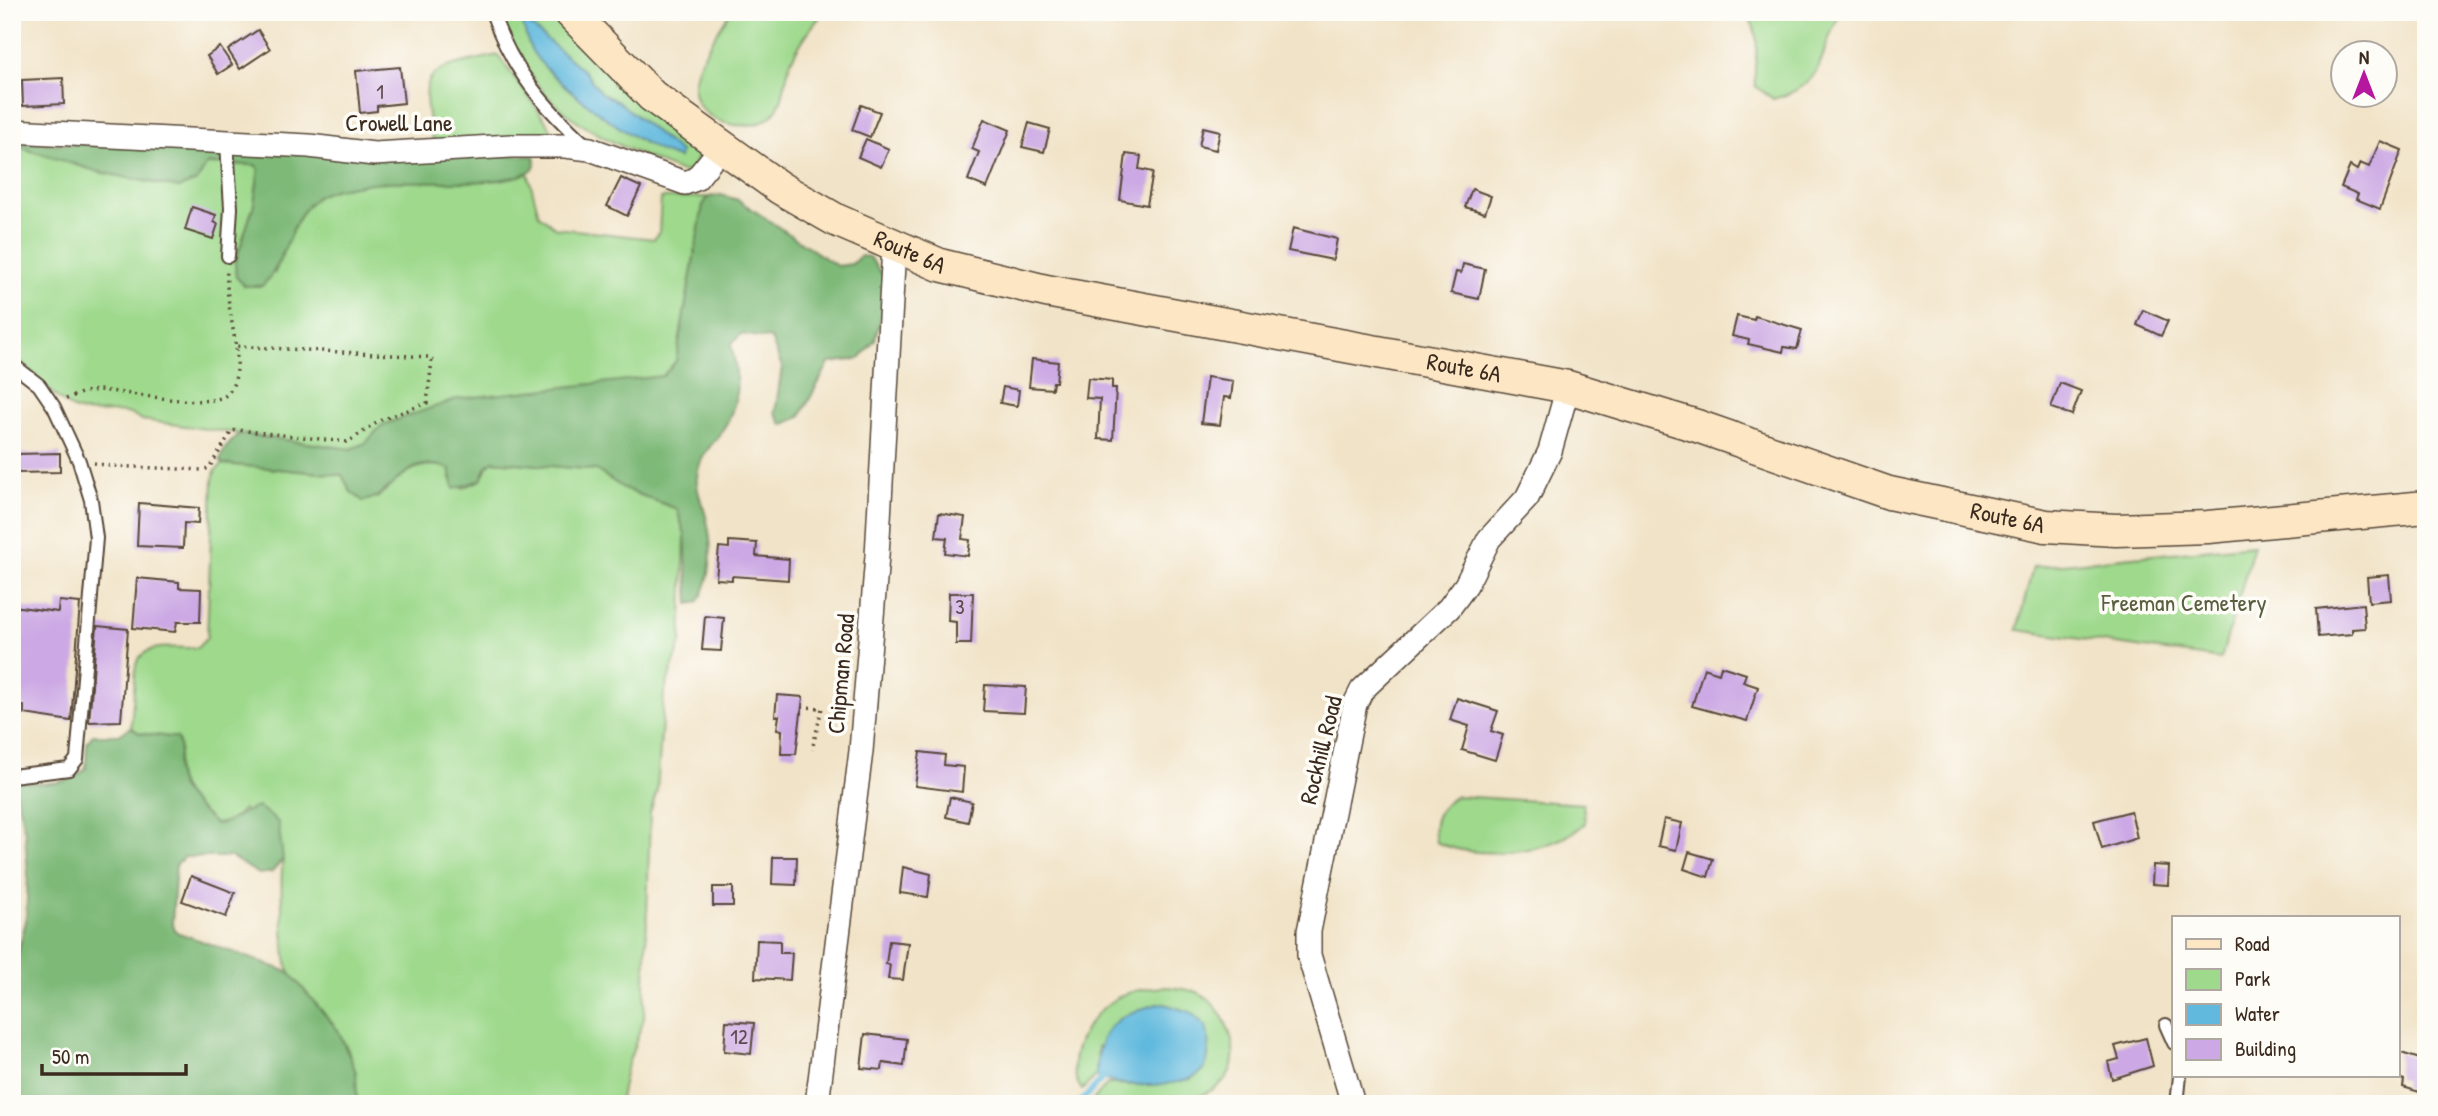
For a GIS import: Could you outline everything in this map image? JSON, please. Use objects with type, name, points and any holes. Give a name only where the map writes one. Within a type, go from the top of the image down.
[{"type":"main road","name":"Route 6A","points":[[570,12],[652,96],[780,188],[836,220],[940,265],[1046,291],[1568,387],[1697,426],[1889,493],[2046,526],[2116,530],[2208,527],[2426,507]]},
{"type":"street","name":"Crowell Lane","points":[[12,131],[309,146],[374,154],[512,146],[590,149],[685,183],[696,179],[722,147]]},
{"type":"street","name":"Chipman Road","points":[[817,1104],[861,751],[877,556],[894,246]]},
{"type":"street","name":"Rockhill Road","points":[[1353,1104],[1309,955],[1309,931],[1354,704],[1362,690],[1449,608],[1466,585],[1489,539],[1527,498],[1550,451],[1568,387]]},
{"type":"lane","points":[[492,12],[506,49],[520,74],[539,99],[590,149]]},
{"type":"lane","points":[[227,143],[231,208],[228,256]]},
{"type":"lane","points":[[12,776],[69,769],[77,759],[96,538],[91,500],[76,455],[54,407],[39,384],[14,366]]},
{"type":"lane","points":[[2165,1024],[2172,1039]]},
{"type":"lane","points":[[2178,1104],[2179,1078]]},
{"type":"path","points":[[54,407],[71,395],[98,390],[215,400],[226,395],[234,383],[238,363],[226,286],[228,256]]},
{"type":"path","points":[[76,455],[110,466],[204,470],[209,468],[232,430],[348,442],[381,420],[427,403],[430,396],[432,360],[428,357],[235,346]]},
{"type":"path","points":[[802,707],[822,708],[812,750]]},
{"type":"green space","points":[[499,12],[556,12],[698,148],[699,156],[690,171],[681,172],[619,145],[569,116],[548,97],[530,75],[513,47]]},
{"type":"green space","points":[[730,12],[824,12],[791,61],[776,110],[761,122],[750,125],[725,123],[713,118],[697,101],[694,90],[694,80],[701,60]]},
{"type":"green space","points":[[1744,12],[1842,12],[1814,75],[1792,92],[1773,99],[1755,86],[1755,29]]},
{"type":"green space","points":[[498,55],[554,135],[434,144],[426,99],[427,86],[432,76],[455,65]]},
{"type":"green space","points":[[27,143],[534,156],[535,163],[534,168],[527,173],[491,181],[378,183],[322,194],[308,205],[300,216],[271,276],[262,286],[245,286],[236,277],[235,263],[254,204],[259,169],[255,165],[207,164],[197,181],[179,188],[99,172],[13,145]]},
{"type":"green space","points":[[12,145],[99,172],[179,188],[197,181],[207,164],[255,165],[259,169],[254,204],[235,263],[275,273],[292,230],[312,201],[336,189],[360,184],[388,180],[528,173],[539,215],[556,228],[654,239],[659,232],[661,198],[709,197],[703,205],[676,361],[663,376],[586,387],[382,425],[366,443],[351,449],[142,420],[126,413],[81,412],[58,398],[12,354]]},
{"type":"green space","points":[[721,195],[738,200],[837,266],[852,264],[860,256],[869,257],[884,277],[886,297],[875,340],[859,359],[829,363],[800,417],[782,425],[775,413],[782,367],[771,339],[741,334],[731,344],[737,380],[735,402],[726,424],[702,459],[697,477],[711,547],[707,582],[698,602],[689,604],[685,535],[677,509],[625,489],[596,470],[493,461],[487,466],[481,480],[454,489],[450,469],[434,465],[421,466],[402,476],[385,491],[363,501],[351,492],[342,475],[223,464],[220,460],[225,448],[239,434],[351,449],[366,443],[382,425],[457,399],[663,376],[676,361],[703,205],[709,197]]},
{"type":"green space","points":[[493,461],[596,470],[625,489],[677,509],[685,535],[681,642],[664,693],[657,791],[650,813],[644,1018],[625,1073],[619,1104],[357,1104],[351,1058],[344,1043],[304,995],[288,967],[282,919],[283,859],[243,809],[229,823],[215,824],[189,798],[179,783],[177,774],[177,738],[139,733],[131,727],[136,665],[140,657],[153,649],[197,648],[207,638],[213,480],[215,471],[223,464],[342,475],[351,492],[377,498],[401,476],[418,467],[439,466],[451,469],[451,479],[463,488],[481,480],[487,466]]},
{"type":"green space","name":"Freeman Cemetery","points":[[2254,545],[2221,659],[2017,630],[2033,567]]},
{"type":"green space","points":[[131,727],[139,733],[177,738],[179,783],[188,798],[215,824],[259,807],[278,822],[283,859],[272,872],[259,874],[231,857],[185,857],[176,864],[172,923],[176,932],[289,972],[338,1030],[356,1072],[357,1104],[12,1104],[12,976],[26,921],[28,873],[25,833],[14,784],[17,781],[54,783],[71,778],[86,768],[87,742],[93,735],[119,735]]},
{"type":"green space","points":[[1456,796],[1583,804],[1585,823],[1554,842],[1535,848],[1492,853],[1452,848],[1436,842],[1434,828],[1440,810]]},
{"type":"green space","points":[[1169,987],[1198,992],[1219,1012],[1231,1038],[1233,1051],[1227,1076],[1205,1094],[1174,1103],[1140,1105],[1092,1101],[1107,1084],[1148,1085],[1192,1079],[1098,1046],[1096,1076],[1082,1090],[1076,1079],[1074,1066],[1079,1041],[1102,1009],[1132,992]]},
{"type":"water","points":[[520,12],[527,12],[530,25],[585,72],[601,93],[619,102],[680,152],[679,158],[644,143],[622,129],[556,78],[531,49]]},
{"type":"water","points":[[1161,1003],[1190,1012],[1206,1026],[1209,1042],[1204,1069],[1196,1076],[1184,1080],[1152,1085],[1119,1083],[1096,1076],[1101,1045],[1112,1026],[1131,1013]]},
{"type":"building","points":[[258,30],[270,49],[240,69],[228,50]]},
{"type":"building","points":[[220,47],[232,65],[218,74],[207,56]]},
{"type":"building","points":[[400,67],[404,103],[377,106],[377,111],[360,113],[356,71]]},
{"type":"building","points":[[63,78],[64,104],[23,106],[22,80]]},
{"type":"building","points":[[861,105],[880,112],[870,137],[852,130]]},
{"type":"building","points":[[984,119],[1010,130],[987,188],[968,180],[979,152],[972,149]]},
{"type":"building","points":[[1029,123],[1050,129],[1044,152],[1022,147]]},
{"type":"building","points":[[1203,127],[1220,131],[1216,150],[1199,146]]},
{"type":"building","points":[[866,139],[889,149],[881,167],[858,157]]},
{"type":"building","points":[[2380,141],[2402,150],[2380,209],[2356,199],[2358,194],[2341,187],[2350,166],[2357,170],[2360,163],[2369,167]]},
{"type":"building","points":[[1126,154],[1141,156],[1139,169],[1153,172],[1147,205],[1120,200]]},
{"type":"building","points":[[621,178],[641,187],[627,216],[607,206]]},
{"type":"building","points":[[1472,189],[1491,196],[1485,213],[1465,207]]},
{"type":"building","points":[[192,207],[216,215],[214,222],[218,224],[213,239],[185,230]]},
{"type":"building","points":[[1293,228],[1337,239],[1333,260],[1288,251]]},
{"type":"building","points":[[1463,264],[1485,269],[1479,299],[1451,293],[1456,272],[1461,273]]},
{"type":"building","points":[[2143,310],[2168,321],[2161,336],[2137,325]]},
{"type":"building","points":[[1737,316],[1754,320],[1755,316],[1802,330],[1797,349],[1784,347],[1783,352],[1748,344],[1749,340],[1732,336]]},
{"type":"building","points":[[1032,359],[1058,362],[1056,382],[1053,382],[1052,389],[1029,387]]},
{"type":"building","points":[[1207,377],[1233,381],[1231,398],[1224,397],[1220,425],[1201,423]]},
{"type":"building","points":[[1088,378],[1112,380],[1112,388],[1116,388],[1113,440],[1098,439],[1100,399],[1086,398]]},
{"type":"building","points":[[2060,383],[2081,391],[2072,415],[2051,408]]},
{"type":"building","points":[[1003,387],[1019,390],[1017,406],[1000,403]]},
{"type":"building","points":[[60,453],[60,472],[17,473],[17,454]]},
{"type":"building","points":[[139,503],[199,508],[198,524],[184,523],[183,548],[137,546]]},
{"type":"building","points":[[939,513],[965,517],[962,539],[970,540],[968,556],[945,553],[947,538],[936,537]]},
{"type":"building","points":[[729,541],[757,543],[756,556],[789,559],[788,580],[732,576],[732,580],[716,579],[719,547],[729,548]]},
{"type":"building","points":[[2389,575],[2391,600],[2369,602],[2367,577]]},
{"type":"building","points":[[137,578],[179,582],[179,588],[201,589],[200,622],[177,622],[175,632],[133,628]]},
{"type":"building","points":[[949,593],[973,593],[971,644],[956,644],[956,622],[948,621]]},
{"type":"building","points":[[59,601],[80,603],[71,721],[24,714],[24,706],[12,704],[12,606],[58,612]]},
{"type":"building","points":[[2363,604],[2365,628],[2352,629],[2352,634],[2318,637],[2316,609]]},
{"type":"building","points":[[705,616],[724,618],[721,651],[702,650]]},
{"type":"building","points":[[97,626],[128,629],[121,721],[89,722]]},
{"type":"building","points":[[1721,666],[1746,674],[1743,682],[1758,687],[1747,721],[1692,706],[1704,668],[1719,673]]},
{"type":"building","points":[[985,685],[1026,687],[1024,713],[983,711]]},
{"type":"building","points":[[777,695],[803,697],[796,754],[781,754],[782,730],[777,729],[779,716],[775,716]]},
{"type":"building","points":[[1457,698],[1498,711],[1491,731],[1503,735],[1495,760],[1462,750],[1469,726],[1450,720]]},
{"type":"building","points":[[920,752],[945,755],[944,765],[964,767],[962,792],[915,786]]},
{"type":"building","points":[[950,797],[972,802],[968,822],[946,817]]},
{"type":"building","points":[[2131,811],[2137,838],[2102,849],[2094,821]]},
{"type":"building","points":[[1664,819],[1682,823],[1676,850],[1658,846]]},
{"type":"building","points":[[1689,852],[1713,859],[1708,877],[1684,869]]},
{"type":"building","points":[[773,857],[797,857],[796,885],[772,884]]},
{"type":"building","points":[[2153,865],[2169,866],[2168,885],[2152,884]]},
{"type":"building","points":[[903,867],[931,874],[928,897],[900,893]]},
{"type":"building","points":[[191,876],[235,893],[226,917],[182,901]]},
{"type":"building","points":[[713,887],[733,887],[733,906],[713,906]]},
{"type":"building","points":[[757,940],[780,941],[780,953],[792,953],[790,980],[755,978]]},
{"type":"building","points":[[889,941],[908,943],[903,980],[888,979],[890,965],[886,964]]},
{"type":"building","points":[[726,1021],[754,1023],[751,1054],[724,1051]]},
{"type":"building","points":[[865,1034],[907,1039],[904,1066],[883,1063],[882,1070],[861,1068]]},
{"type":"building","points":[[2146,1038],[2153,1066],[2112,1079],[2108,1062],[2119,1059],[2115,1046]]},
{"type":"building","points":[[2400,1053],[2426,1061],[2426,1094],[2403,1087],[2404,1080],[2398,1078]]},
{"type":"waterway","points":[[1079,1104],[1101,1080]]}]
